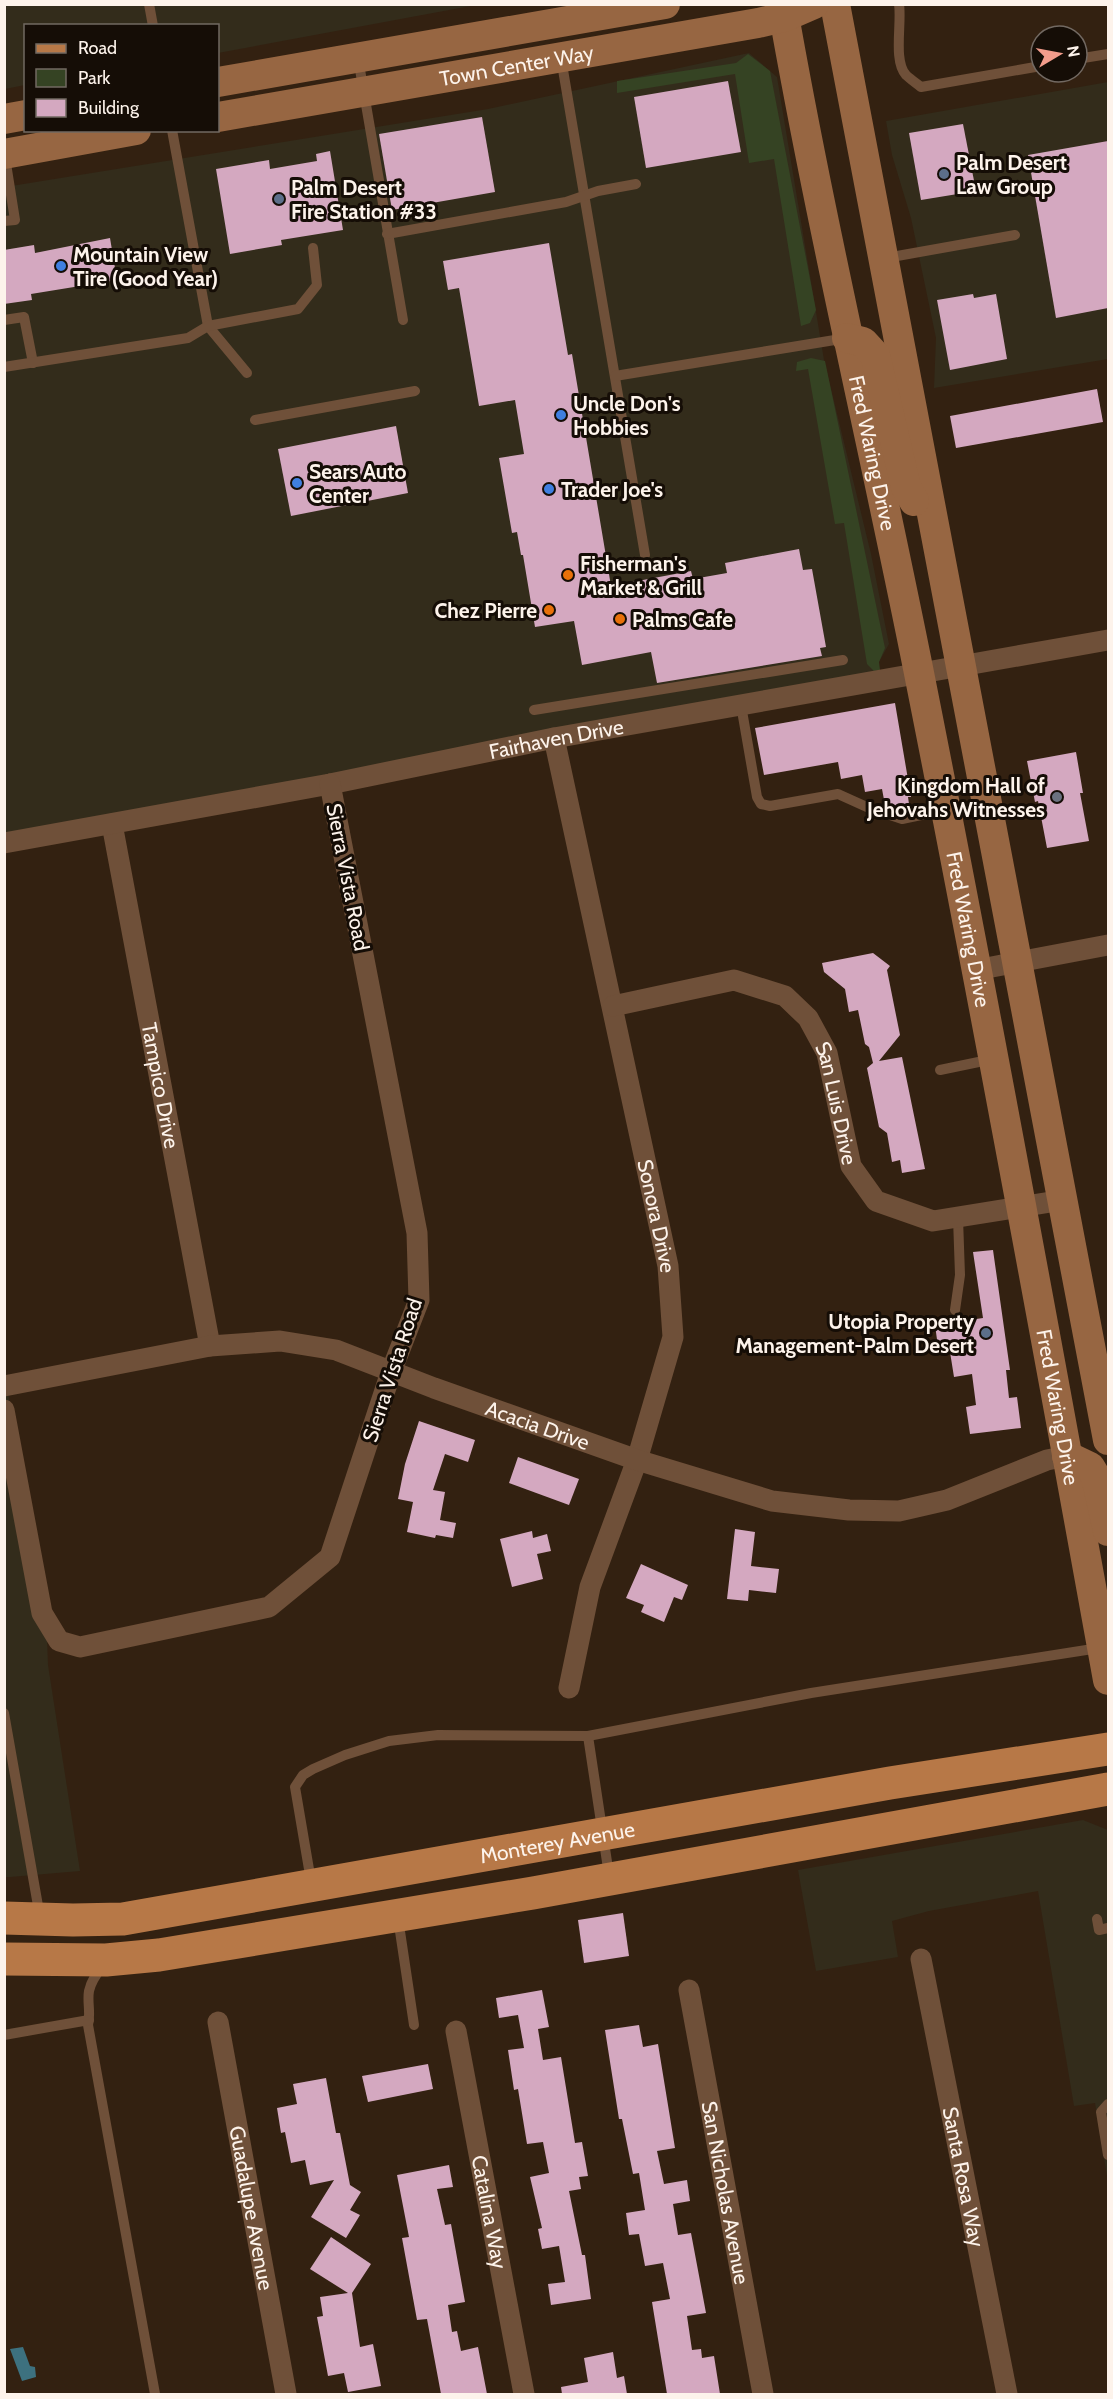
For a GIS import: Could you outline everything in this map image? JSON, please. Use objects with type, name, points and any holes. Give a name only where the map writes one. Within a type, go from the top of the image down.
[{"type":"main road","name":"Town Center Way","points":[[219,82],[358,58],[583,11],[665,4]]},
{"type":"main road","name":"Town Center Way","points":[[219,117],[561,57],[814,4]]},
{"type":"main road","name":"Fred Waring Drive","points":[[835,4],[1108,1440]]},
{"type":"main road","name":"Fred Waring Drive","points":[[783,11],[847,338],[919,674],[1040,1303],[1108,1680]]},
{"type":"main road","points":[[4,119],[24,115]]},
{"type":"main road","points":[[4,155],[125,132]]},
{"type":"main road","points":[[847,338],[864,342],[875,355],[906,487],[938,543]]},
{"type":"main road","points":[[1040,1303],[1068,1359],[1081,1426],[1091,1441],[1108,1446]]},
{"type":"main road","points":[[1067,1456],[1090,1467],[1096,1477],[1108,1531]]},
{"type":"main road","name":"Monterey Avenue","points":[[4,1918],[123,1919],[890,1783],[1108,1749]]},
{"type":"main road","points":[[4,1959],[106,1960],[159,1955],[610,1879],[1108,1789]]},
{"type":"main road","points":[[222,1944],[240,1916],[305,1902],[311,1894],[311,1886]]},
{"type":"main road","points":[[4,1939],[20,1935],[40,1920]]},
{"type":"street","name":"Fairhaven Drive","points":[[4,843],[330,784],[554,738],[1108,640]]},
{"type":"street","name":"Sonora Drive","points":[[554,738],[668,1266],[673,1337],[637,1460],[590,1587],[569,1688]]},
{"type":"street","name":"Sierra Vista Road","points":[[4,1410],[42,1613],[59,1641],[80,1647],[269,1607],[330,1557],[391,1372],[420,1300],[417,1233],[330,784]]},
{"type":"street","name":"Tampico Drive","points":[[112,824],[210,1346]]},
{"type":"street","points":[[976,970],[1108,945]]},
{"type":"street","name":"San Luis Drive","points":[[613,1006],[734,980],[785,996],[808,1018],[826,1053],[850,1166],[876,1201],[933,1221],[1063,1200]]},
{"type":"street","name":"Acacia Drive","points":[[4,1386],[210,1346],[280,1341],[336,1350],[637,1460],[772,1502],[849,1510],[899,1511],[947,1500],[1047,1461],[1067,1456]]},
{"type":"street","name":"Santa Rosa Way","points":[[921,1959],[1007,2394]]},
{"type":"street","name":"San Nicholas Avenue","points":[[688,1990],[763,2394]]},
{"type":"street","name":"Guadalupe Avenue","points":[[218,2022],[286,2394]]},
{"type":"street","name":"Catalina Way","points":[[456,2031],[524,2394]]},
{"type":"lane","points":[[149,4],[153,24]]},
{"type":"lane","points":[[898,4],[901,17],[898,48],[904,73],[921,87],[1029,68]]},
{"type":"lane","points":[[1089,57],[1108,54]]},
{"type":"lane","points":[[561,57],[645,555]]},
{"type":"lane","points":[[358,58],[403,320]]},
{"type":"lane","points":[[172,132],[207,326],[247,373]]},
{"type":"lane","points":[[4,155],[10,220]]},
{"type":"lane","points":[[387,234],[566,202],[598,191],[636,184]]},
{"type":"lane","points":[[882,259],[1015,235]]},
{"type":"lane","points":[[4,368],[188,338],[207,326],[298,309],[317,285],[313,248]]},
{"type":"lane","points":[[4,320],[24,317],[33,363]]},
{"type":"lane","points":[[615,376],[847,338]]},
{"type":"lane","points":[[255,420],[416,391]]},
{"type":"lane","points":[[534,710],[843,660]]},
{"type":"lane","points":[[741,705],[757,797],[761,804],[770,806],[838,794],[902,819],[945,810]]},
{"type":"lane","points":[[940,1070],[993,1059]]},
{"type":"lane","points":[[956,1310],[960,1275],[958,1218]]},
{"type":"lane","points":[[311,1886],[296,1787],[303,1775],[313,1769],[345,1755],[389,1741],[438,1735],[588,1736],[811,1693],[1103,1647]]},
{"type":"lane","points":[[4,1713],[40,1920]]},
{"type":"lane","points":[[588,1736],[610,1879]]},
{"type":"lane","points":[[397,1915],[414,2025]]},
{"type":"lane","points":[[1097,1919],[1099,1930],[1108,1928]]},
{"type":"lane","points":[[106,1960],[92,1980],[88,1993],[91,2014],[88,2025],[155,2394]]},
{"type":"lane","points":[[4,2035],[89,2020]]},
{"type":"lane","points":[[1108,2104],[1101,2112],[1108,2155]]},
{"type":"shaded area","points":[[5,5],[476,5],[219,53],[219,24],[24,24],[24,85],[5,89]]},
{"type":"shaded area","points":[[749,53],[777,77],[824,360],[871,554],[889,644],[870,678],[5,842],[5,187],[488,109]]},
{"type":"shaded area","points":[[1108,82],[1108,359],[934,388],[936,338],[911,218],[892,155],[886,121]]},
{"type":"shaded area","points":[[4,1368],[47,1638],[48,1665],[80,1871],[10,1877],[4,1877]]},
{"type":"shaded area","points":[[1083,1820],[1108,1830],[1108,2182],[1095,2103],[1074,2106],[1038,1891],[929,1911],[892,1921],[898,1957],[816,1971],[798,1870]]},
{"type":"green space","points":[[748,54],[770,71],[816,310],[810,323],[801,326],[774,159],[749,163],[735,74],[617,93],[617,81],[736,63]]},
{"type":"green space","points":[[811,358],[825,361],[885,648],[879,662],[880,670],[874,671],[867,664],[844,523],[835,524],[808,369],[796,371],[797,362]]},
{"type":"water","points":[[23,2347],[30,2366],[35,2367],[36,2377],[22,2381],[10,2349]]},
{"type":"building","points":[[728,81],[741,152],[646,168],[634,97]]},
{"type":"building","points":[[482,117],[495,192],[392,210],[379,134]]},
{"type":"building","name":"Palm Desert Law Group","points":[[963,124],[976,191],[921,200],[909,133]]},
{"type":"building","points":[[1108,141],[1108,308],[1056,318],[1028,155]]},
{"type":"building","name":"Palm Desert Fire Station #33","points":[[330,151],[343,230],[281,240],[282,245],[230,254],[216,169],[269,160],[270,169],[317,161],[316,154]]},
{"type":"building","points":[[110,238],[117,280],[31,294],[32,300],[4,304],[4,250],[34,245],[35,253]]},
{"type":"building","points":[[549,243],[568,355],[572,354],[611,586],[691,571],[693,579],[727,573],[725,563],[799,549],[803,570],[812,569],[826,647],[820,648],[822,656],[657,683],[651,652],[582,665],[574,621],[535,627],[523,555],[521,555],[517,532],[512,533],[499,458],[524,454],[515,400],[479,406],[459,288],[448,290],[443,261]]},
{"type":"building","points":[[973,294],[974,298],[996,294],[1007,359],[950,370],[937,300]]},
{"type":"building","points":[[1097,389],[1103,422],[956,448],[950,416]]},
{"type":"building","points":[[396,426],[408,493],[291,516],[278,449]]},
{"type":"building","points":[[895,703],[911,797],[908,797],[909,804],[891,807],[885,805],[882,789],[865,792],[862,775],[841,779],[838,762],[764,775],[755,728]]},
{"type":"building","name":"Kingdom Hall of Jehovahs Witnesses","points":[[1076,752],[1083,793],[1080,793],[1089,841],[1047,848],[1027,761]]},
{"type":"building","points":[[873,953],[890,966],[887,970],[900,1035],[879,1061],[902,1057],[925,1169],[902,1173],[900,1160],[892,1162],[887,1133],[879,1127],[867,1068],[873,1063],[869,1047],[865,1044],[858,1010],[849,1012],[845,989],[824,972],[822,963]]},
{"type":"building","points":[[993,1250],[1010,1370],[1006,1370],[1009,1398],[1017,1397],[1021,1428],[970,1434],[966,1407],[976,1405],[972,1374],[954,1377],[950,1352],[939,1354],[935,1325],[983,1318],[973,1252]]},
{"type":"building","points":[[419,1421],[475,1440],[468,1462],[445,1454],[433,1490],[445,1492],[440,1520],[456,1523],[453,1538],[436,1535],[435,1538],[407,1532],[413,1502],[398,1499],[405,1464]]},
{"type":"building","points":[[518,1457],[579,1479],[569,1505],[509,1483]]},
{"type":"building","points":[[735,1529],[755,1532],[751,1566],[779,1569],[776,1593],[749,1590],[748,1601],[727,1599]]},
{"type":"building","points":[[532,1531],[533,1538],[547,1534],[551,1551],[537,1554],[543,1579],[512,1587],[500,1539]]},
{"type":"building","points":[[641,1564],[688,1585],[682,1600],[674,1597],[664,1622],[641,1612],[644,1605],[626,1598]]},
{"type":"building","points":[[623,1913],[629,1956],[584,1963],[578,1920]]},
{"type":"building","points":[[542,1990],[549,2027],[538,2029],[543,2060],[561,2057],[575,2143],[582,2142],[588,2176],[579,2177],[581,2189],[569,2191],[582,2255],[585,2255],[591,2299],[551,2305],[548,2284],[565,2282],[559,2246],[542,2249],[538,2229],[542,2228],[530,2177],[549,2173],[543,2142],[527,2144],[518,2089],[514,2090],[508,2050],[524,2048],[518,2015],[499,2018],[496,1998]]},
{"type":"building","points":[[639,2025],[643,2047],[658,2044],[675,2148],[657,2151],[664,2184],[687,2180],[690,2201],[673,2204],[678,2235],[691,2233],[706,2313],[687,2316],[692,2350],[701,2349],[702,2358],[714,2356],[720,2394],[667,2394],[652,2302],[670,2299],[663,2263],[645,2266],[639,2234],[629,2235],[626,2213],[645,2210],[639,2173],[633,2174],[622,2119],[619,2119],[605,2030]]},
{"type":"building","points":[[428,2064],[433,2089],[368,2102],[362,2076]]},
{"type":"building","points":[[326,2078],[336,2133],[340,2133],[350,2185],[361,2192],[350,2210],[360,2215],[346,2238],[311,2217],[334,2180],[310,2185],[305,2160],[291,2163],[285,2132],[281,2133],[277,2108],[297,2104],[293,2084]]},
{"type":"building","points":[[449,2165],[453,2187],[437,2189],[445,2225],[451,2224],[465,2302],[448,2305],[452,2332],[457,2331],[461,2351],[478,2347],[487,2394],[441,2394],[427,2319],[417,2320],[402,2238],[409,2237],[397,2175]]},
{"type":"building","points":[[331,2237],[371,2264],[352,2293],[360,2347],[373,2344],[381,2386],[348,2392],[344,2373],[328,2376],[317,2317],[323,2316],[320,2297],[348,2293],[310,2269]]},
{"type":"building","points":[[613,2352],[617,2378],[624,2376],[627,2394],[562,2394],[561,2387],[588,2382],[584,2358]]},
{"type":"place","name":"Palm Desert Law Group","points":[[944,174]]},
{"type":"place","name":"Palm Desert Fire Station #33","points":[[279,199]]},
{"type":"place","name":"Mountain View Tire (Good Year)","points":[[61,266]]},
{"type":"place","name":"Uncle Don's Hobbies","points":[[561,415]]},
{"type":"place","name":"Sears Auto Center","points":[[297,483]]},
{"type":"place","name":"Trader Joe's","points":[[549,489]]},
{"type":"place","name":"Fisherman's Market & Grill","points":[[568,575]]},
{"type":"place","name":"Chez Pierre","points":[[549,610]]},
{"type":"place","name":"Palms Cafe","points":[[620,619]]},
{"type":"place","name":"Kingdom Hall of Jehovahs Witnesses","points":[[1057,797]]},
{"type":"place","name":"Utopia Property Management-Palm Desert","points":[[986,1333]]}]
